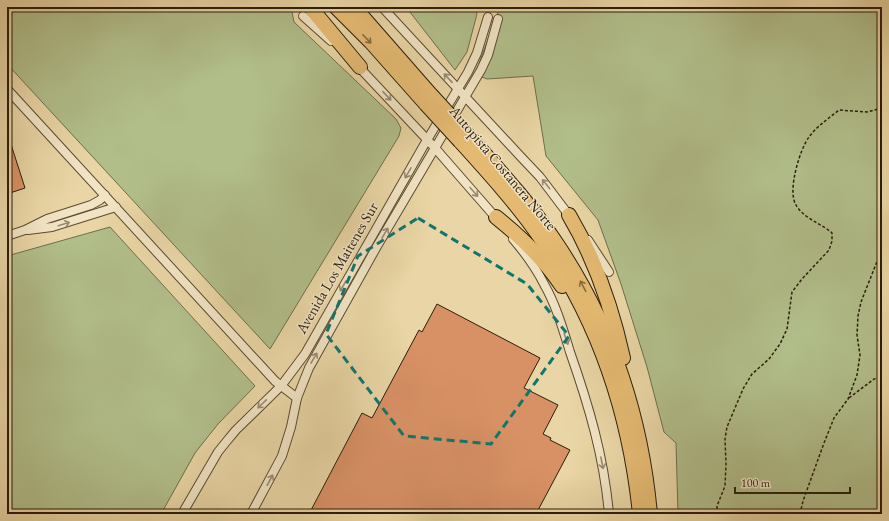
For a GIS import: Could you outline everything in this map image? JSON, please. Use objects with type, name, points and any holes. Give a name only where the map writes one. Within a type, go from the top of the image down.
[{"type":"highway","name":"Autopista Costanera Norte","points":[[336,7],[429,99]]},
{"type":"highway","name":"Autopista Costanera Norte","points":[[354,7],[429,99],[463,137],[522,198],[550,234],[569,263],[587,295],[606,335],[630,400],[644,460],[650,514]]},
{"type":"highway","points":[[307,12],[360,67]]},
{"type":"highway","name":"Autopista Costanera Norte","points":[[463,137],[550,251],[582,308],[608,366],[618,396],[629,438],[637,481],[640,514]]},
{"type":"highway","points":[[569,215],[590,252],[602,284],[619,338],[630,400]]},
{"type":"highway","points":[[496,217],[528,245],[554,275],[575,306],[608,366]]},
{"type":"street","points":[[382,7],[540,177],[593,246],[609,272]]},
{"type":"street","name":"Avenida Los Maitenes Sur","points":[[182,514],[218,452],[236,430],[281,386],[305,354],[427,140],[473,63],[488,17]]},
{"type":"street","points":[[251,514],[282,456],[291,427],[297,398],[308,368],[376,248],[484,64],[498,19]]},
{"type":"street","points":[[360,67],[496,217],[533,265],[545,284],[556,310],[586,398],[597,436],[609,514]]},
{"type":"street","points":[[7,89],[281,386],[297,398]]},
{"type":"street","points":[[7,236],[25,230],[47,219],[91,205],[105,195]]},
{"type":"street","points":[[25,230],[52,227],[116,207]]},
{"type":"street","points":[[368,243],[376,248]]},
{"type":"path","points":[[717,514],[717,506],[725,486],[725,439],[727,426],[743,389],[752,374],[769,359],[780,344],[787,329],[792,292],[829,250],[832,241],[832,233],[827,228],[805,216],[795,204],[793,189],[794,176],[801,154],[808,138],[819,125],[839,110],[867,112],[882,108]]},
{"type":"path","points":[[800,514],[803,501],[834,418],[848,399],[857,375],[860,355],[857,335],[858,316],[861,302],[878,259],[882,242]]},
{"type":"path","points":[[848,399],[874,379],[882,377]]},
{"type":"highlighted area","points":[[418,218],[527,284],[569,336],[491,444],[404,436],[326,334],[358,256]]},
{"type":"green space","points":[[7,7],[291,7],[294,22],[396,119],[401,128],[399,136],[270,349],[7,64]]},
{"type":"green space","points":[[406,7],[474,7],[477,14],[467,52],[455,70]]},
{"type":"green space","points":[[500,7],[882,7],[882,514],[678,514],[676,443],[664,432],[647,367],[621,284],[598,220],[546,156],[533,76],[487,79],[475,74]]},
{"type":"green space","points":[[110,227],[255,386],[218,424],[195,453],[161,514],[7,514],[7,256]]},
{"type":"building","points":[[7,135],[25,188],[7,194]]},
{"type":"building","points":[[437,304],[540,358],[524,388],[558,405],[543,434],[551,438],[550,440],[570,450],[536,514],[309,514],[362,413],[372,418],[419,330],[422,332]]}]
